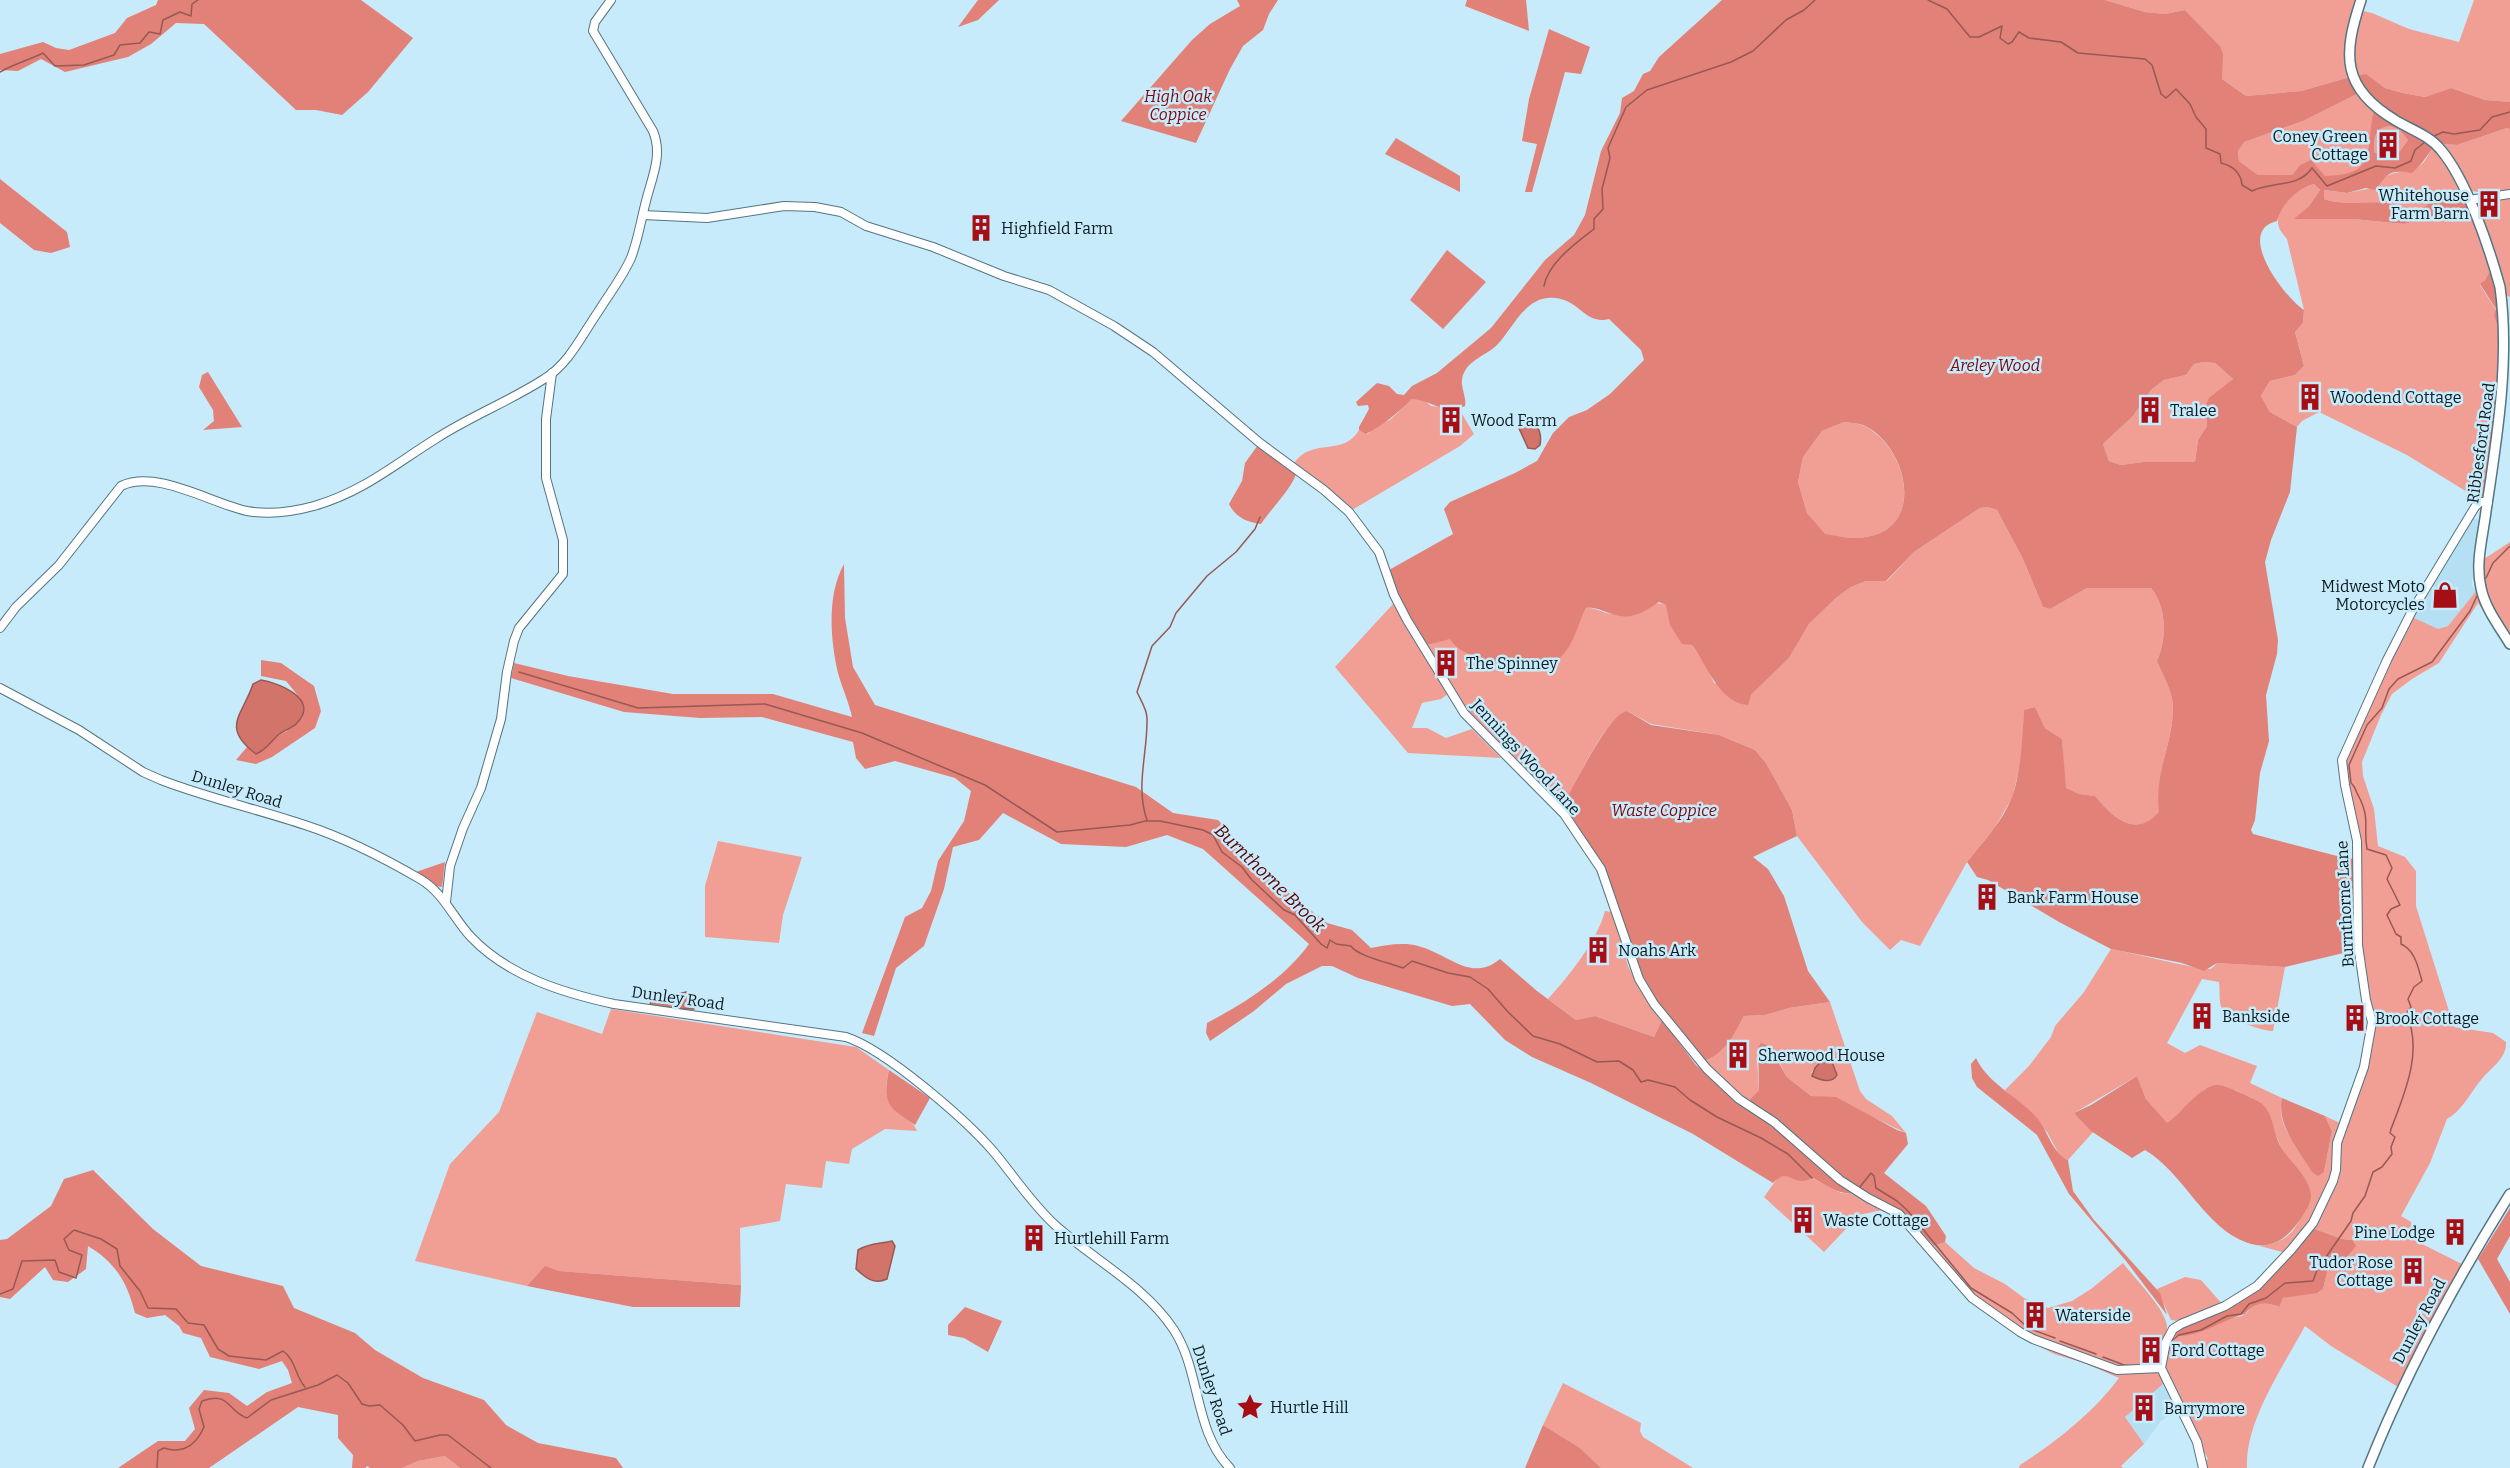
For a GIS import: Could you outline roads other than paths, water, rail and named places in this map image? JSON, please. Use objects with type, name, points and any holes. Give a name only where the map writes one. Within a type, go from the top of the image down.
[{"type":"main road","name":"Ribbesford Road","points":[[2361,0],[2348,50],[2354,79],[2369,99],[2387,115],[2438,146],[2469,200],[2498,279],[2508,330],[2503,420],[2480,555],[2480,586],[2490,610],[2510,644]]},
{"type":"main road","name":"Dunley Road","points":[[2368,1468],[2400,1391],[2423,1344],[2467,1264],[2510,1194]]},
{"type":"street","points":[[0,628],[9,614],[59,565],[115,491],[128,483],[141,481],[162,484],[231,507],[256,512],[278,513],[300,510],[352,493],[452,428],[552,373],[578,342],[624,272],[632,255],[658,150],[653,131],[593,31],[595,22],[611,0]]},
{"type":"street","points":[[2469,200],[2510,194]]},
{"type":"street","name":"Jennings Wood Lane","points":[[643,215],[707,218],[784,206],[815,207],[841,212],[866,226],[933,247],[1004,276],[1049,290],[1114,326],[1154,352],[1260,443],[1324,490],[1349,512],[1378,552],[1394,595],[1407,620],[1464,713],[1564,814],[1601,869],[1639,979],[1654,1004],[1707,1069],[1738,1099],[1774,1122],[1840,1180],[1899,1214],[1959,1285],[2020,1332],[2033,1340],[2117,1370],[2161,1368]]},
{"type":"street","points":[[446,903],[450,866],[463,828],[482,788],[501,719],[507,672],[514,641],[519,628],[563,574],[563,540],[546,478],[546,419],[552,373]]},
{"type":"street","name":"Burnthorne Lane","points":[[2161,1368],[2166,1342],[2174,1329],[2225,1306],[2257,1286],[2291,1250],[2313,1222],[2333,1181],[2336,1170],[2337,1143],[2364,1067],[2372,1022],[2359,955],[2357,841],[2342,760],[2387,660],[2421,595],[2468,516],[2477,504],[2488,502]]},
{"type":"street","name":"Dunley Road","points":[[0,688],[79,730],[143,772],[189,791],[333,835],[424,882],[446,903],[472,938],[491,954],[526,976],[560,990],[616,1005],[846,1037],[872,1048],[974,1131],[992,1150],[1033,1203],[1055,1225],[1154,1305],[1174,1331],[1186,1352],[1210,1435],[1218,1454],[1230,1468]]},
{"type":"street","points":[[2161,1368],[2197,1442],[2203,1468]]},
{"type":"waterway","points":[[0,72],[43,53],[55,66],[84,65],[114,55],[120,45],[140,43],[149,32],[160,34],[163,20],[180,12],[191,16],[192,4],[198,0]]},
{"type":"waterway","points":[[1544,286],[1551,269],[1557,262],[1571,247],[1594,229],[1594,219],[1603,209],[1602,189],[1610,158],[1608,148],[1626,107],[1647,90],[1731,62],[1753,51],[1786,20],[1804,10],[1815,0]]},
{"type":"waterway","points":[[1928,0],[1947,9],[1970,37],[1979,37],[2002,26],[2000,38],[2008,44],[2019,32],[2029,38],[2061,42],[2078,53],[2145,59],[2152,65],[2161,94],[2166,98],[2176,89],[2190,104],[2196,117],[2206,129],[2206,148],[2220,154],[2221,163],[2236,171],[2242,185],[2252,191],[2300,179],[2312,168],[2327,186],[2376,166],[2395,168],[2411,161],[2415,150],[2425,142]]},
{"type":"waterway","points":[[2434,136],[2443,132],[2454,134],[2480,130],[2492,117],[2510,112]]},
{"type":"waterway","points":[[1147,820],[1142,794],[1147,715],[1137,692],[1152,646],[1170,627],[1176,613],[1207,576],[1236,552],[1255,529],[1260,517]]},
{"type":"waterway","name":"Burnthorne Brook","points":[[2486,578],[2493,563],[2510,546]]},
{"type":"waterway","name":"Burnthorne Brook","points":[[2171,1341],[2179,1335],[2201,1330],[2227,1316],[2241,1314],[2249,1304],[2266,1298],[2285,1283],[2313,1281],[2317,1270],[2351,1221],[2353,1213],[2365,1196],[2373,1172],[2382,1167],[2392,1154],[2391,1147],[2395,1137],[2390,1133],[2406,1087],[2413,1057],[2411,1028],[2406,1014],[2411,1007],[2408,999],[2414,987],[2422,981],[2413,955],[2401,944],[2401,937],[2396,934],[2387,915],[2391,909],[2400,905],[2387,879],[2392,868],[2386,855],[2367,849],[2366,817],[2355,787],[2351,783],[2349,765],[2367,725],[2382,708],[2389,689],[2398,679],[2432,662],[2470,611],[2477,596]]},
{"type":"waterway","name":"Burnthorne Brook","points":[[519,672],[638,708],[765,704],[862,733],[985,785],[1057,832],[1130,825],[1145,821],[1160,821],[1203,830],[1213,835],[1222,852],[1242,867],[1251,879],[1284,910],[1295,915],[1327,948],[1330,940],[1336,944],[1351,946],[1354,950],[1367,956],[1403,968],[1412,961],[1448,973],[1470,977],[1488,989],[1533,1036],[1560,1044],[1597,1062],[1619,1061],[1633,1070],[1641,1082],[1648,1080],[1675,1087],[1690,1100],[1717,1117],[1788,1154],[1812,1178]]},
{"type":"waterway","name":"Burnthorne Brook","points":[[1859,1188],[1871,1173],[1874,1176],[1876,1188],[1908,1211],[1971,1288],[2012,1313],[2028,1328],[2055,1338]]},
{"type":"waterway","points":[[0,1294],[13,1289],[22,1261],[55,1260],[59,1272],[76,1278],[82,1255],[69,1250],[64,1239],[74,1230],[101,1239],[117,1249],[120,1266],[140,1291],[148,1308],[176,1309],[188,1323],[204,1325],[218,1349],[229,1356],[266,1360],[283,1351],[291,1359],[305,1387]]},
{"type":"waterway","name":"Burnthorne Brook","points":[[2060,1341],[2096,1354]]},
{"type":"waterway","name":"Burnthorne Brook","points":[[2103,1357],[2133,1366]]},
{"type":"waterway","name":"Burnthorne Brook","points":[[2141,1365],[2157,1361]]},
{"type":"waterway","points":[[157,1468],[158,1451],[164,1448],[183,1449],[197,1439],[204,1427],[199,1409],[202,1401],[218,1398],[247,1418],[271,1400],[318,1385],[337,1375],[348,1383],[362,1404],[380,1405],[403,1425],[415,1441],[448,1435],[491,1468]]},
{"type":"place","name":"Coney Green Cottage","points":[[2388,145]]},
{"type":"place","name":"Whitehouse Farm Barn","points":[[2489,204]]},
{"type":"place","name":"Highfield Farm","points":[[981,228]]},
{"type":"place","name":"Woodend Cottage","points":[[2310,397]]},
{"type":"place","name":"Tralee","points":[[2150,410]]},
{"type":"place","name":"Wood Farm","points":[[1451,420]]},
{"type":"place","name":"Midwest Moto Motorcycles","points":[[2445,595]]},
{"type":"place","name":"The Spinney","points":[[1446,663]]},
{"type":"place","name":"Bank Farm House","points":[[1987,897]]},
{"type":"place","name":"Noahs Ark","points":[[1598,950]]},
{"type":"place","name":"Bankside","points":[[2202,1016]]},
{"type":"place","name":"Brook Cottage","points":[[2355,1018]]},
{"type":"place","name":"Sherwood House","points":[[1738,1055]]},
{"type":"place","name":"Waste Cottage","points":[[1803,1220]]},
{"type":"place","name":"Pine Lodge","points":[[2455,1232]]},
{"type":"place","name":"Hurtlehill Farm","points":[[1034,1238]]},
{"type":"place","name":"Tudor Rose Cottage","points":[[2413,1271]]},
{"type":"place","name":"Waterside","points":[[2035,1315]]},
{"type":"place","name":"Ford Cottage","points":[[2151,1350]]},
{"type":"place","name":"Hurtle Hill","points":[[1250,1407]]},
{"type":"place","name":"Barrymore","points":[[2144,1408]]},
{"type":"park label","name":"High Oak Coppice","points":[[1178,105]]},
{"type":"park label","name":"Areley Wood","points":[[1995,365]]},
{"type":"park label","name":"Waste Coppice","points":[[1664,810]]}]
